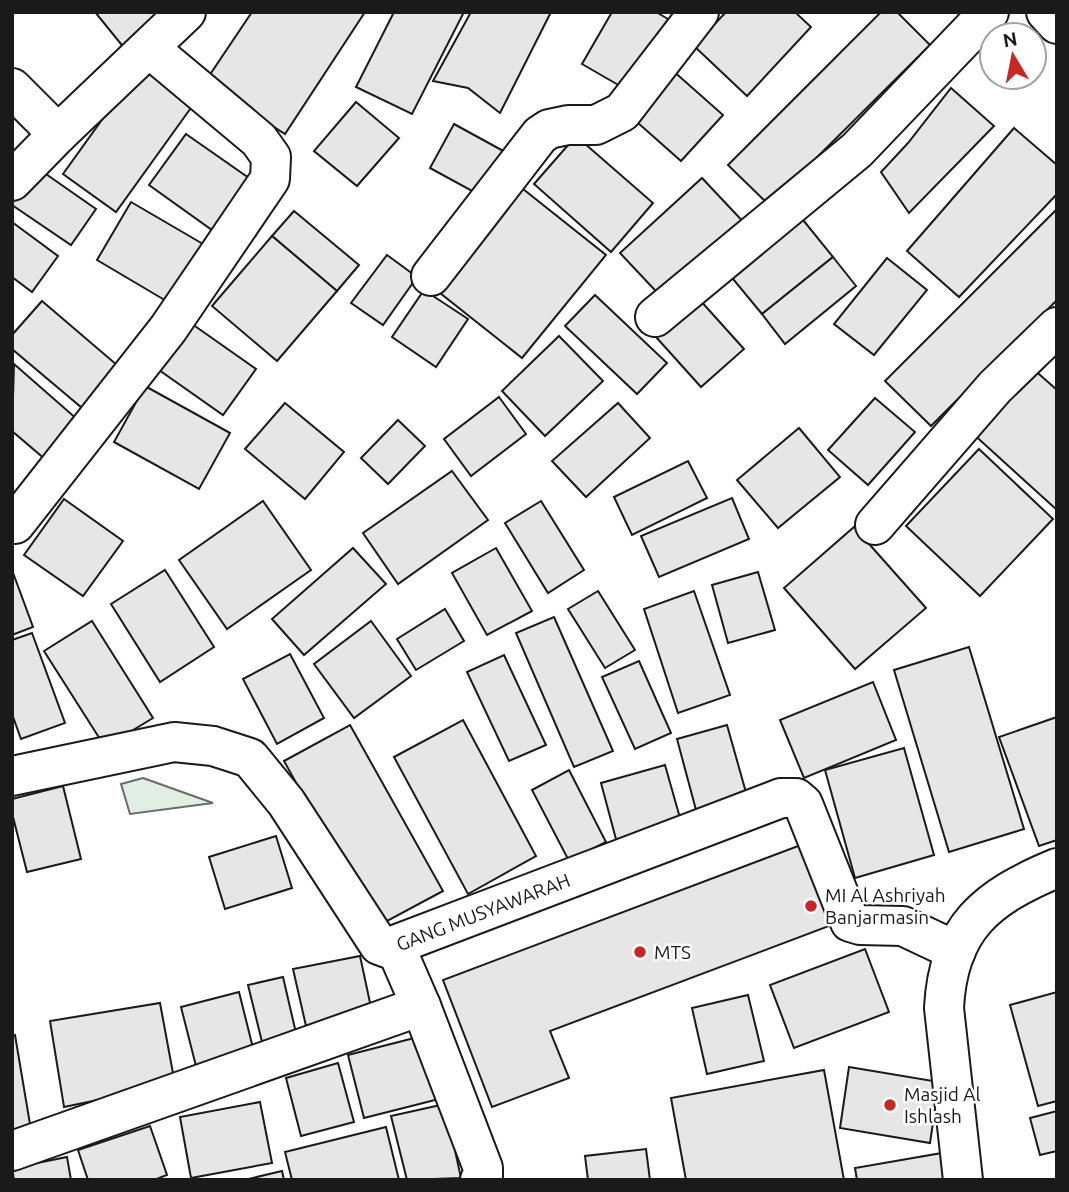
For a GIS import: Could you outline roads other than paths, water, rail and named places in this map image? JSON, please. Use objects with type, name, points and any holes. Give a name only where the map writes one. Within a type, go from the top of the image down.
[{"type":"street","points":[[12,181],[186,12]]},
{"type":"street","points":[[431,276],[540,135],[550,129],[596,125],[622,112],[699,12]]},
{"type":"street","points":[[655,317],[857,150],[989,12]]},
{"type":"street","points":[[1046,12],[1057,24]]},
{"type":"street","points":[[15,524],[168,329],[270,179],[271,157],[259,140],[149,48]]},
{"type":"street","points":[[12,88],[58,134]]},
{"type":"street","points":[[875,525],[995,387],[1057,327]]},
{"type":"street","name":"GANG MUSYAWARAH","points":[[12,776],[174,742],[213,746],[250,758],[286,802],[379,945],[387,948],[781,798],[796,798],[803,804],[850,922],[860,925],[903,926],[956,951]]},
{"type":"street","points":[[963,1180],[944,1008],[946,980],[970,923],[992,901],[1057,868]]},
{"type":"street","points":[[395,946],[484,1168],[480,1180]]},
{"type":"street","points":[[12,1151],[421,1006]]},
{"type":"place","name":"MI Al Ashriyah Banjarmasin","points":[[811,906]]},
{"type":"place","name":"MTS","points":[[640,952]]},
{"type":"place","name":"Masjid Al Ishlash","points":[[890,1105]]}]
